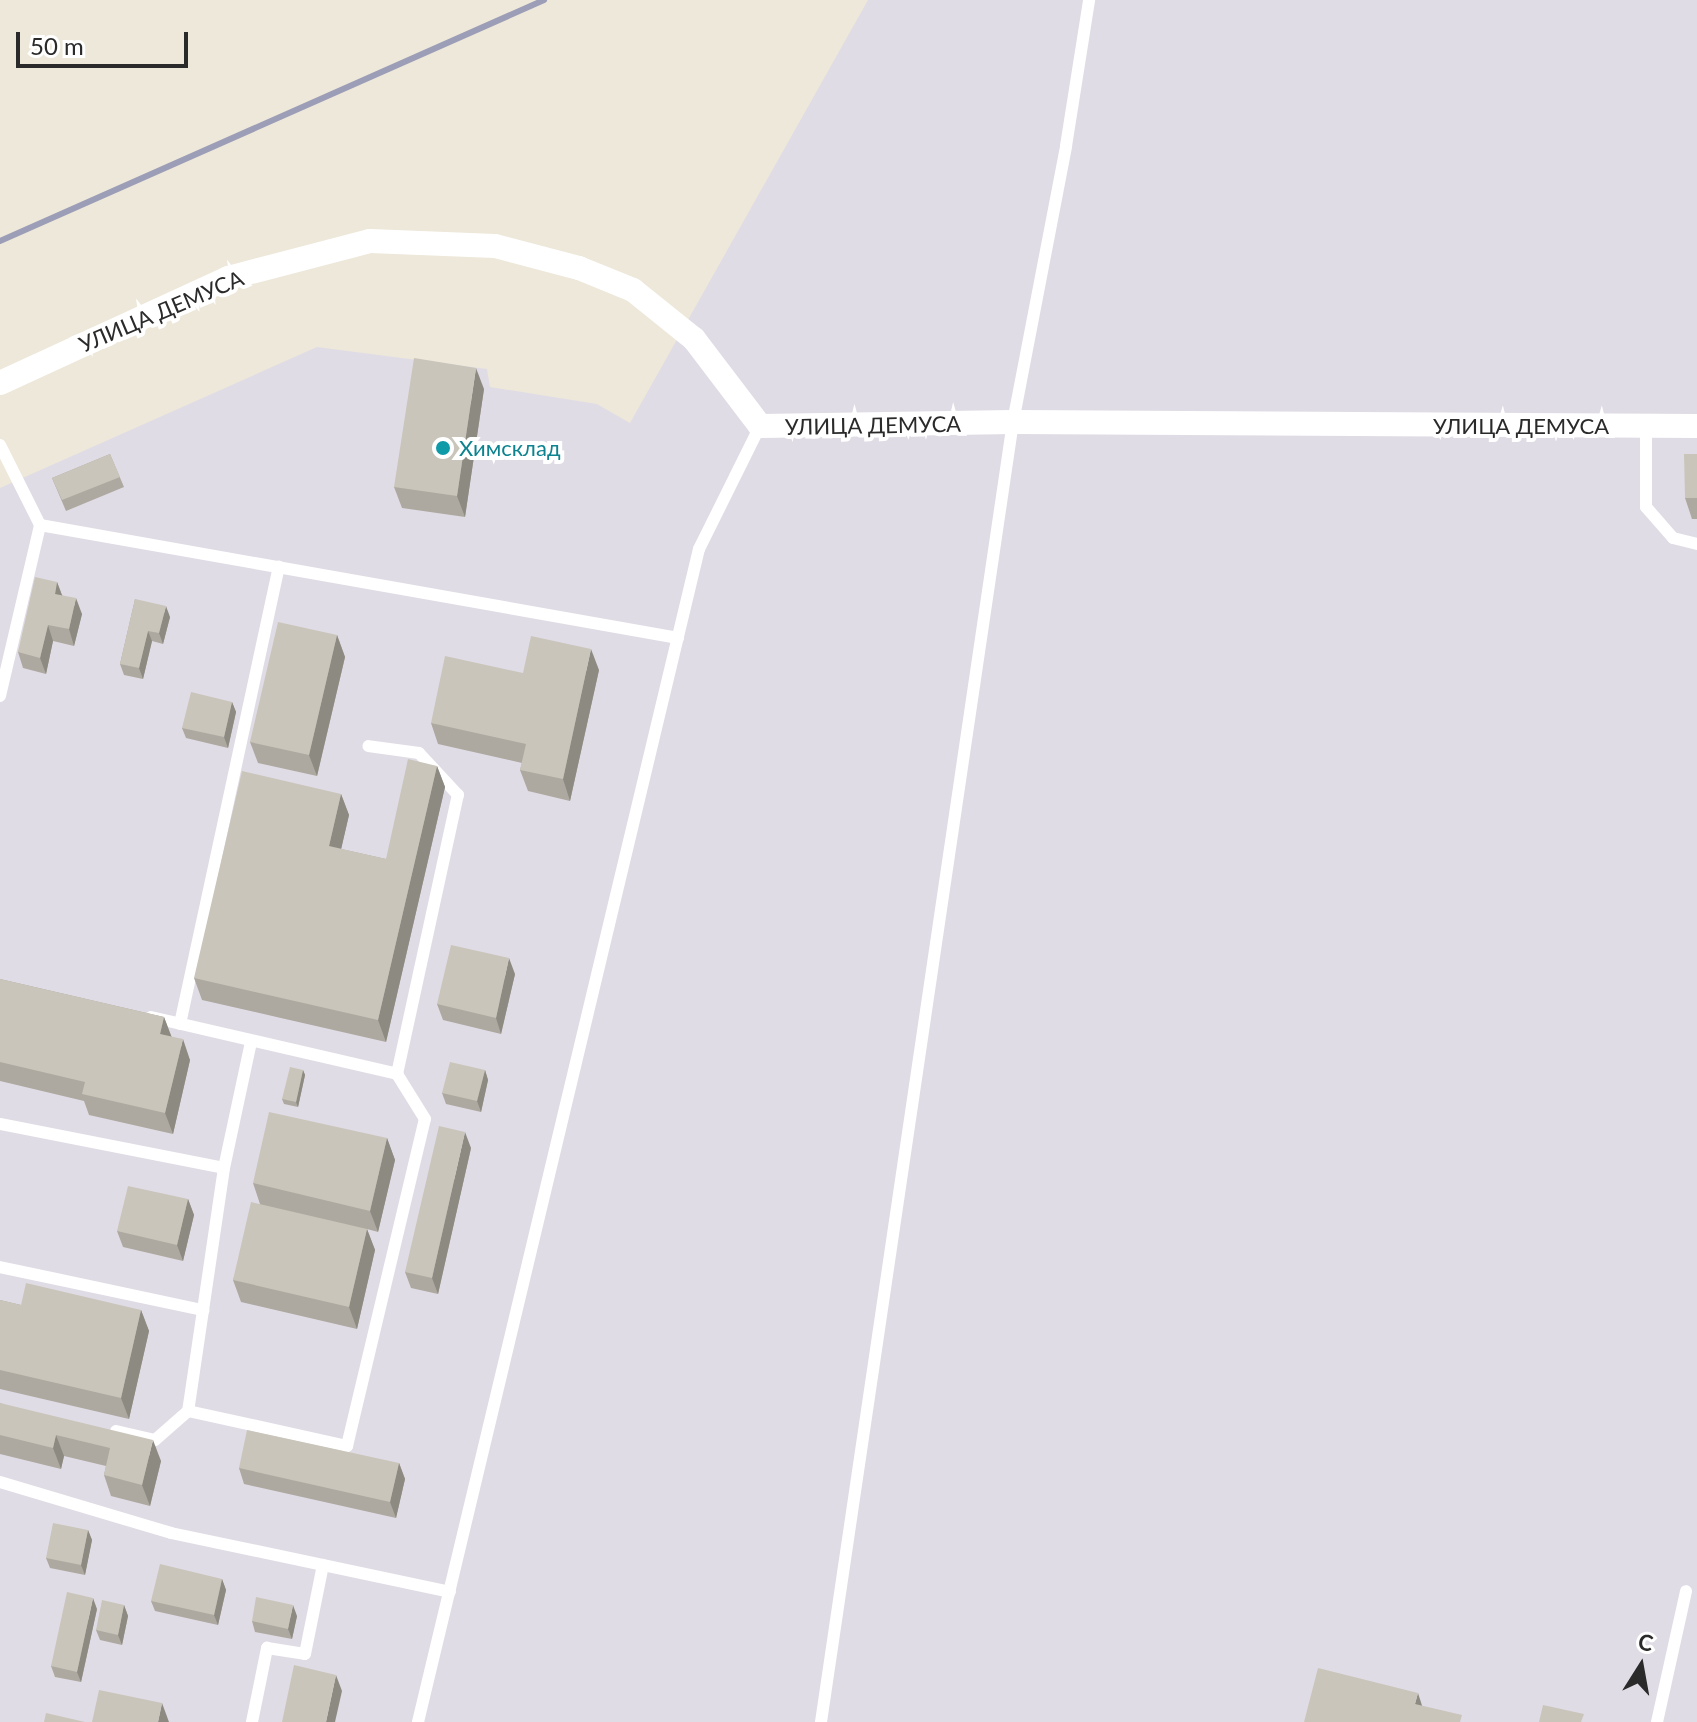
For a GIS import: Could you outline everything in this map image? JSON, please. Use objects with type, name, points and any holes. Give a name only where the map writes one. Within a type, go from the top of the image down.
[{"type":"street","name":"УЛИЦА ДЕМУСА","points":[[0,383],[228,278],[370,241],[495,246],[579,268],[633,290],[694,339],[760,426],[1013,422],[1697,426]]},
{"type":"lane","points":[[821,1722],[1013,422],[1066,146],[1089,0]]},
{"type":"lane","points":[[418,1722],[699,549],[760,426]]},
{"type":"lane","points":[[1646,427],[1646,507],[1673,538],[1697,544]]},
{"type":"lane","points":[[0,445],[40,525],[0,696]]},
{"type":"lane","points":[[40,525],[678,638]]},
{"type":"lane","points":[[180,1024],[279,567]]},
{"type":"lane","points":[[188,1411],[347,1446],[425,1119],[397,1074],[458,795],[419,753],[368,746]]},
{"type":"lane","points":[[135,1013],[397,1074]]},
{"type":"lane","points":[[108,1429],[155,1440],[188,1411],[224,1168],[251,1042]]},
{"type":"lane","points":[[0,1124],[224,1168]]},
{"type":"lane","points":[[0,1267],[203,1310]]},
{"type":"lane","points":[[0,1482],[171,1533],[450,1592]]},
{"type":"lane","points":[[252,1722],[267,1648],[305,1654],[323,1565]]},
{"type":"lane","points":[[1657,1722],[1686,1591]]},
{"type":"shaded area","points":[[868,0],[1697,0],[1697,1722],[0,1722],[0,488],[317,347],[487,369],[490,387],[597,404],[630,423]]},
{"type":"building","name":"Химсклад","points":[[414,358],[476,368],[457,496],[394,487]]},
{"type":"building","points":[[110,454],[120,477],[62,500],[52,478]]},
{"type":"building","points":[[1684,454],[1697,454],[1697,498],[1685,498]]},
{"type":"building","points":[[35,577],[57,582],[55,594],[76,598],[69,629],[48,625],[40,658],[18,652]]},
{"type":"building","points":[[135,599],[166,606],[159,633],[148,631],[139,668],[120,664]]},
{"type":"building","points":[[278,622],[337,635],[309,755],[250,742]]},
{"type":"building","points":[[531,636],[591,649],[563,779],[520,770],[526,744],[431,723],[445,656],[523,673]]},
{"type":"building","points":[[191,692],[232,702],[224,737],[182,728]]},
{"type":"building","points":[[408,759],[437,766],[378,1020],[194,978],[242,771],[341,794],[329,846],[386,859]]},
{"type":"building","points":[[451,945],[509,958],[496,1018],[437,1004]]},
{"type":"building","points":[[0,979],[164,1017],[160,1034],[183,1039],[165,1113],[82,1094],[85,1082],[0,1062]]},
{"type":"building","points":[[450,1062],[485,1070],[477,1101],[442,1093]]},
{"type":"building","points":[[290,1067],[303,1070],[296,1102],[282,1099]]},
{"type":"building","points":[[269,1112],[387,1138],[370,1211],[253,1183]]},
{"type":"building","points":[[439,1126],[465,1132],[432,1278],[405,1272]]},
{"type":"building","points":[[128,1186],[188,1199],[177,1245],[117,1231]]},
{"type":"building","points":[[251,1202],[367,1229],[349,1307],[233,1280]]},
{"type":"building","points":[[26,1283],[141,1310],[121,1398],[0,1370],[0,1300],[21,1305]]},
{"type":"building","points":[[0,1403],[153,1440],[142,1485],[104,1475],[110,1448],[56,1435],[53,1448],[0,1435]]},
{"type":"building","points":[[247,1430],[399,1463],[390,1502],[239,1468]]},
{"type":"building","points":[[53,1523],[88,1530],[81,1565],[46,1558]]},
{"type":"building","points":[[160,1564],[222,1579],[214,1615],[151,1601]]},
{"type":"building","points":[[67,1592],[93,1598],[77,1672],[51,1666]]},
{"type":"building","points":[[256,1597],[293,1605],[288,1629],[252,1621]]},
{"type":"building","points":[[102,1600],[124,1605],[118,1635],[96,1630]]},
{"type":"building","points":[[294,1665],[336,1675],[326,1722],[282,1722]]},
{"type":"building","points":[[1318,1668],[1418,1693],[1415,1704],[1462,1715],[1460,1722],[1304,1722]]},
{"type":"building","points":[[99,1690],[162,1703],[158,1722],[92,1722]]},
{"type":"building","points":[[1543,1705],[1584,1714],[1581,1722],[1539,1722]]},
{"type":"building","points":[[46,1713],[85,1722],[44,1722]]},
{"type":"railway","points":[[0,241],[544,0]]},
{"type":"place","name":"Химсклад","points":[[443,448]]}]
